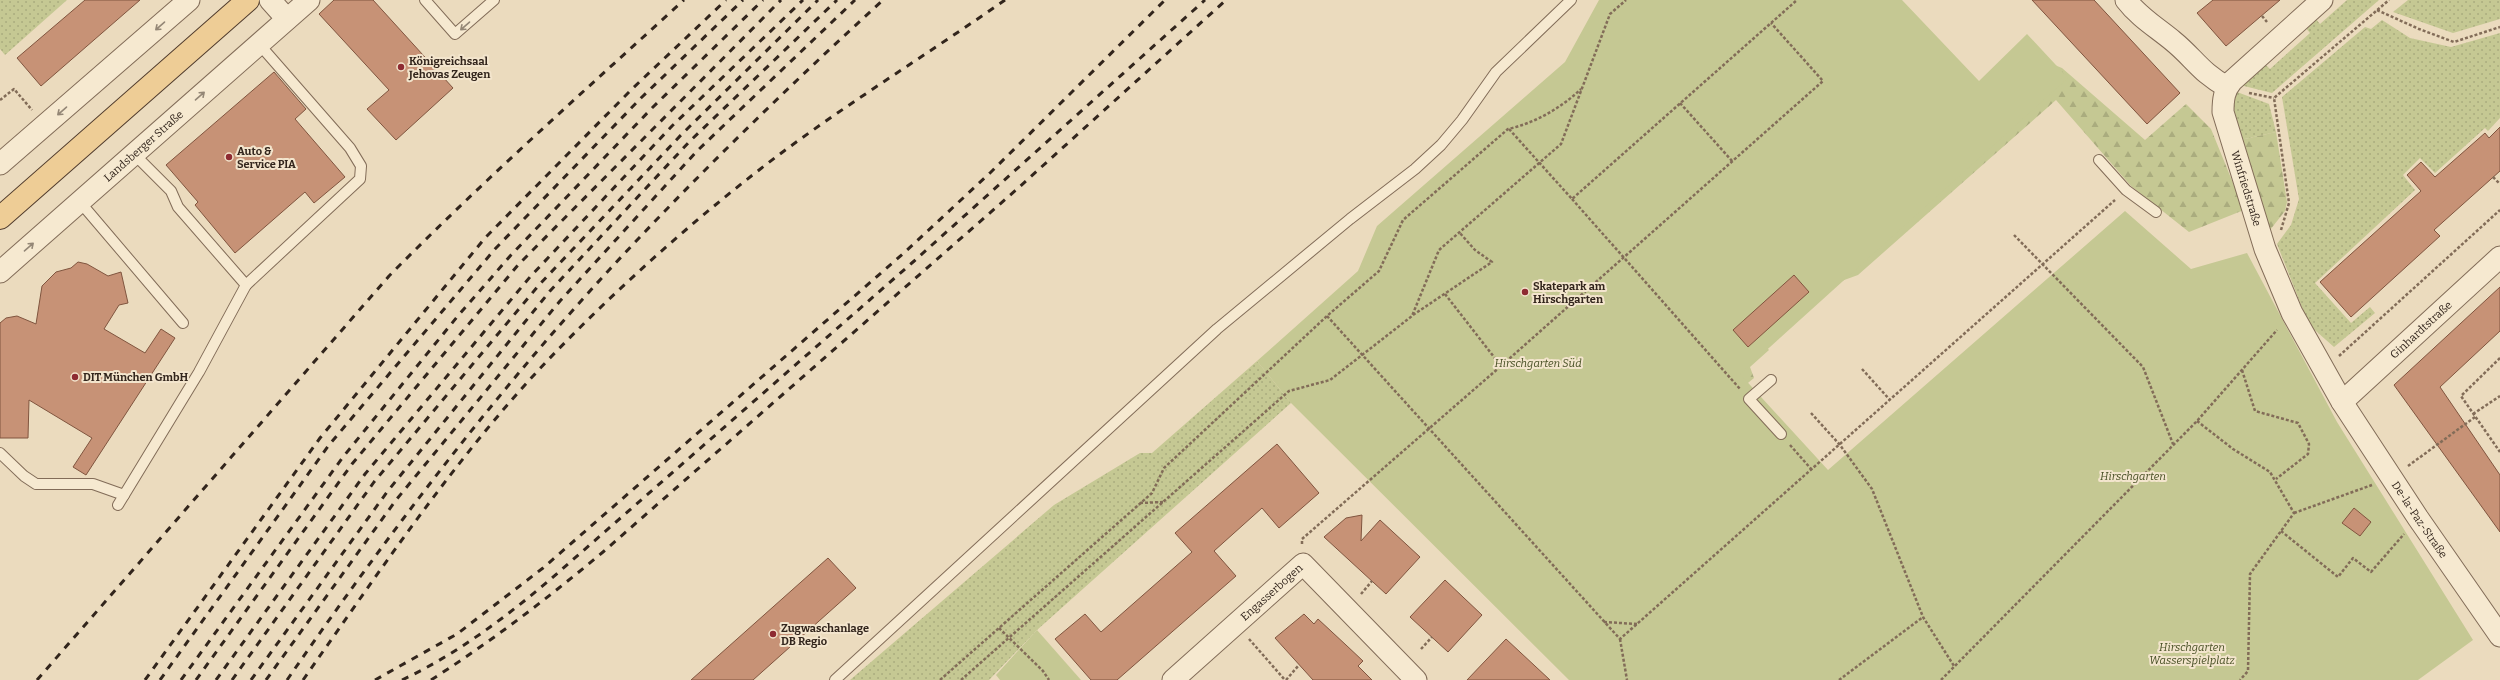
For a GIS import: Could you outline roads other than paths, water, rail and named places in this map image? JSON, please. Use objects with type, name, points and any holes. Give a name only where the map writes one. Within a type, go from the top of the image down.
[{"type":"main road","points":[[0,218],[248,0]]},
{"type":"street","points":[[0,164],[189,0]]},
{"type":"street","points":[[270,0],[287,19]]},
{"type":"street","name":"Landsberger Straße","points":[[0,272],[309,0]]},
{"type":"street","points":[[2126,0],[2152,26],[2173,41],[2208,77],[2227,87],[2322,0]]},
{"type":"street","name":"Winfriedstraße","points":[[2227,87],[2223,100],[2223,112],[2265,249],[2292,313],[2342,402]]},
{"type":"street","name":"Ginhardtstraße","points":[[2342,402],[2500,257]]},
{"type":"street","name":"De-la-Paz-Straße","points":[[2342,402],[2418,518],[2500,636]]},
{"type":"street","name":"Engasserbogen","points":[[1173,680],[1303,564],[1416,680]]},
{"type":"lane","points":[[425,0],[455,34],[494,0]]},
{"type":"lane","points":[[835,680],[1217,329],[1350,218],[1415,169],[1441,145],[1462,120],[1496,72],[1571,0]]},
{"type":"lane","points":[[118,505],[199,372],[246,284],[360,179],[361,166],[350,148],[259,44]]},
{"type":"lane","points":[[134,154],[171,191],[178,207],[246,284]]},
{"type":"lane","points":[[2099,160],[2126,190],[2156,212]]},
{"type":"lane","points":[[80,202],[182,323]]},
{"type":"lane","points":[[1771,380],[1749,399],[1780,434]]},
{"type":"lane","points":[[0,453],[24,476],[36,484],[93,484],[124,495]]},
{"type":"railway","points":[[37,680],[389,276],[498,170],[684,0]]},
{"type":"railway","points":[[145,680],[320,438],[485,238],[632,89],[726,0]]},
{"type":"railway","points":[[160,680],[329,445],[495,249],[641,98],[743,0]]},
{"type":"railway","points":[[181,680],[343,457],[457,317],[511,255],[652,108],[763,0]]},
{"type":"railway","points":[[196,680],[352,464],[518,265],[781,0]]},
{"type":"railway","points":[[216,680],[365,474],[530,277],[672,126],[803,0]]},
{"type":"railway","points":[[232,680],[374,482],[539,285],[681,135],[818,0]]},
{"type":"railway","points":[[251,680],[387,492],[550,291],[689,142],[837,0]]},
{"type":"railway","points":[[266,680],[396,500],[560,301],[697,151],[855,0]]},
{"type":"railway","points":[[287,680],[363,573],[441,469],[566,318],[610,269],[710,165],[778,98],[883,0]]},
{"type":"railway","points":[[303,680],[419,516],[481,436],[547,361],[574,333],[661,251],[722,199],[784,151],[1005,0]]},
{"type":"railway","points":[[375,680],[457,634],[543,568],[905,252],[991,172],[1165,0]]},
{"type":"railway","points":[[402,680],[462,647],[499,621],[552,578],[913,262],[1205,0]]},
{"type":"railway","points":[[431,680],[519,619],[603,552],[1016,190],[1226,0]]},
{"type":"place","name":"Königreichsaal Jehovas Zeugen","points":[[401,67]]},
{"type":"place","name":"Auto & Service PIA","points":[[229,157]]},
{"type":"place","name":"Skatepark am Hirschgarten","points":[[1525,292]]},
{"type":"place","name":"DIT München GmbH","points":[[75,377]]},
{"type":"place","name":"Zugwaschanlage DB Regio","points":[[773,634]]},
{"type":"park label","name":"Hirschgarten Süd","points":[[1538,363]]},
{"type":"park label","name":"Hirschgarten","points":[[2133,476]]},
{"type":"park label","name":"Hirschgarten Wasserspielplatz","points":[[2192,653]]}]
